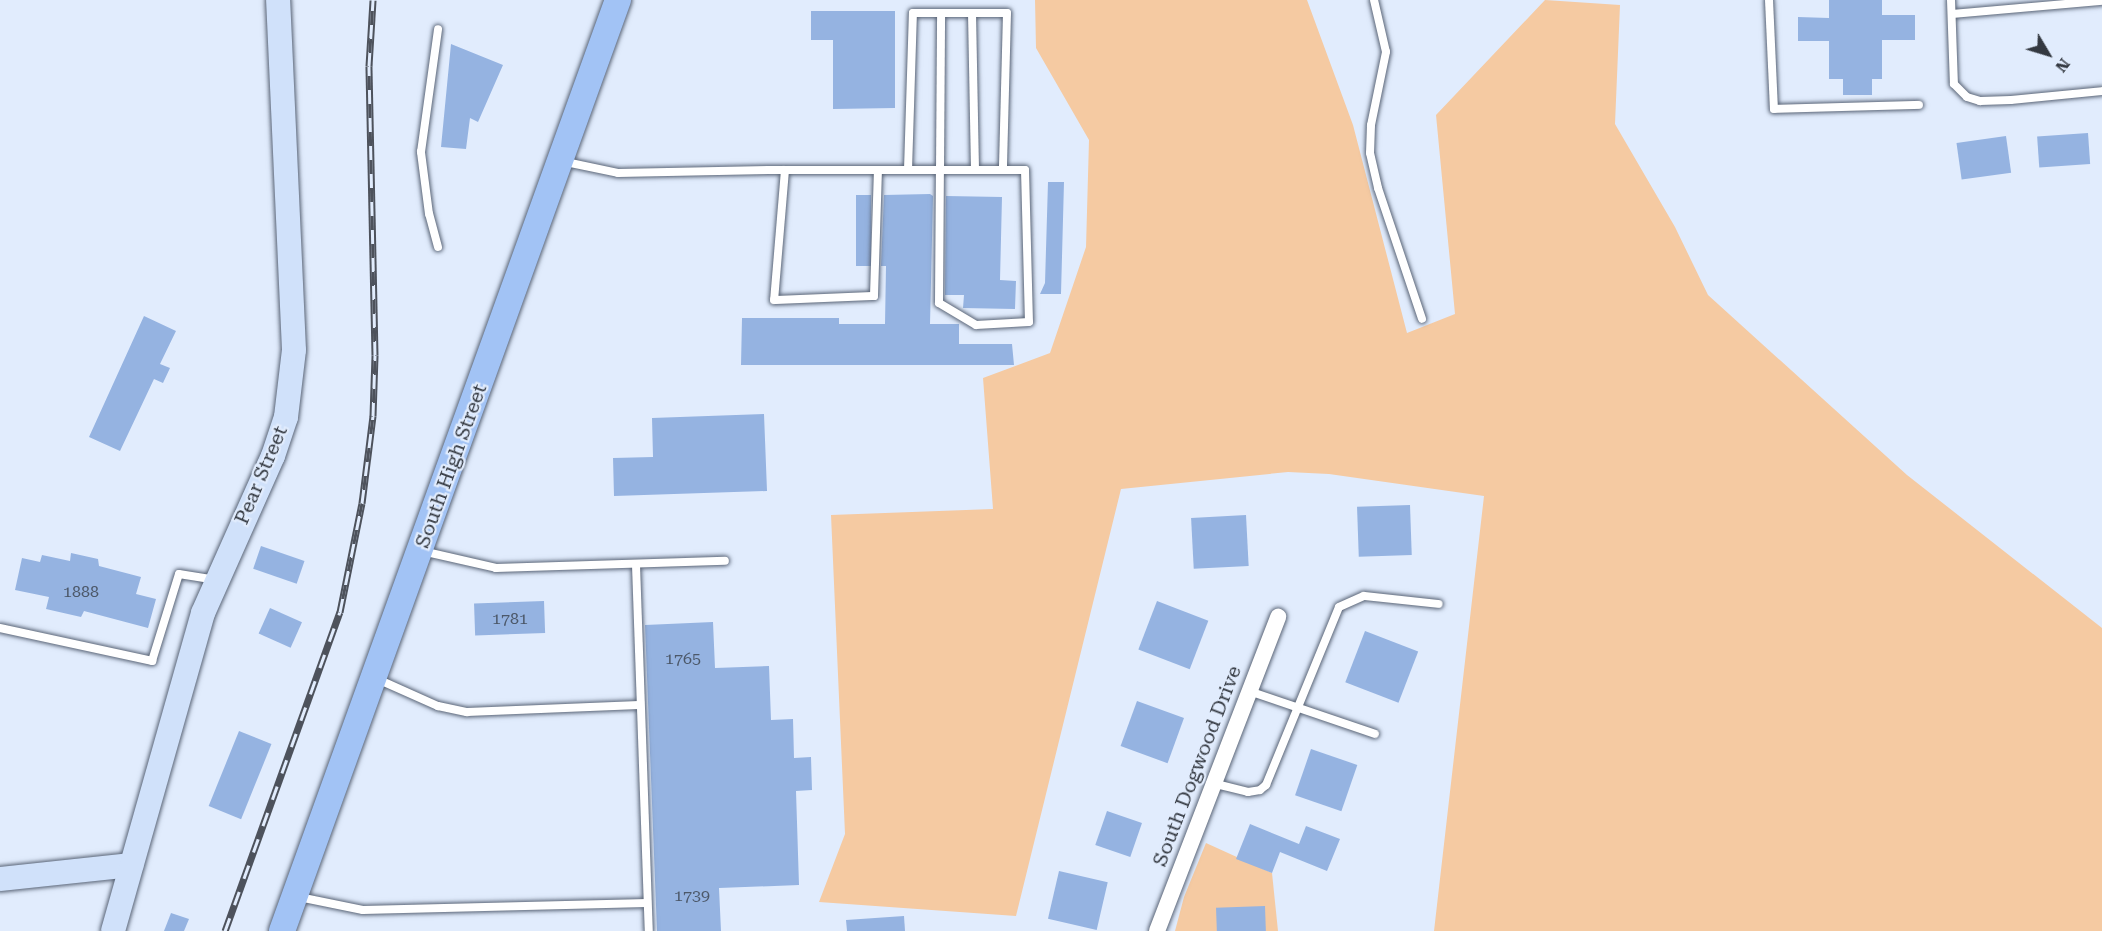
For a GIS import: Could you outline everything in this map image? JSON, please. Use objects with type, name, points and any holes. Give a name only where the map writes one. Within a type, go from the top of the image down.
[{"type":"main road","name":"South High Street","points":[[282,931],[618,0]]},
{"type":"street","name":"Pear Street","points":[[113,931],[203,613],[273,456],[292,379],[278,0]]},
{"type":"street","name":"South Dogwood Drive","points":[[1157,931],[1212,783],[1278,617]]},
{"type":"street","points":[[0,879],[130,865]]},
{"type":"lane","points":[[1374,0],[1386,52],[1371,125],[1370,153],[1378,188],[1422,319]]},
{"type":"lane","points":[[1769,0],[1774,109],[1919,105]]},
{"type":"lane","points":[[1951,0],[1954,84],[1971,99],[2011,100],[2102,91]]},
{"type":"lane","points":[[1952,14],[2102,1]]},
{"type":"lane","points":[[908,170],[913,13],[1007,13],[1003,170]]},
{"type":"lane","points":[[561,161],[618,173],[785,170],[878,170],[908,170],[940,170],[1025,170],[1029,322],[976,325],[939,303],[940,170],[941,13]]},
{"type":"lane","points":[[972,13],[975,170]]},
{"type":"lane","points":[[438,29],[421,152],[429,213],[438,247]]},
{"type":"lane","points":[[785,170],[774,300],[874,296],[878,170]]},
{"type":"lane","points":[[421,550],[496,568],[725,561]]},
{"type":"lane","points":[[636,565],[639,705],[649,931]]},
{"type":"lane","points":[[0,628],[152,661],[179,574],[217,580]]},
{"type":"lane","points":[[1212,783],[1248,792],[1260,790],[1272,774],[1339,606],[1364,596],[1439,604]]},
{"type":"lane","points":[[375,678],[438,706],[467,712],[639,705]]},
{"type":"lane","points":[[1249,691],[1375,734]]},
{"type":"lane","points":[[295,896],[363,910],[647,903]]},
{"type":"shaded area","points":[[1035,0],[1307,0],[1353,125],[1407,333],[1455,314],[1436,115],[1545,0],[1620,5],[1615,124],[1675,227],[1708,295],[1907,475],[2102,628],[2102,931],[1434,931],[1484,496],[1329,474],[1288,472],[1121,489],[1016,916],[819,902],[845,834],[831,515],[993,509],[983,378],[1050,353],[1086,247],[1089,140],[1036,48]]},
{"type":"shaded area","points":[[1206,843],[1272,873],[1278,931],[1175,931],[1184,897]]},
{"type":"building","points":[[1829,0],[1882,0],[1882,15],[1915,15],[1915,40],[1882,40],[1882,79],[1872,79],[1872,95],[1843,95],[1843,79],[1829,79],[1829,41],[1798,41],[1798,17],[1829,18]]},
{"type":"building","points":[[811,11],[895,11],[895,108],[833,109],[833,40],[811,40]]},
{"type":"building","points":[[451,44],[503,65],[478,122],[470,118],[466,149],[441,147]]},
{"type":"building","points":[[2088,133],[2090,164],[2039,167],[2037,137]]},
{"type":"building","points":[[2006,136],[2011,173],[1962,180],[1956,143]]},
{"type":"building","points":[[1048,182],[1064,182],[1061,294],[1040,294],[1045,283]]},
{"type":"building","points":[[930,194],[933,196],[930,324],[959,324],[959,344],[1012,344],[1014,365],[741,365],[742,318],[839,318],[839,324],[885,324],[886,266],[881,266],[884,195]]},
{"type":"building","points":[[856,195],[871,195],[871,266],[856,266]]},
{"type":"building","points":[[946,196],[1002,197],[1000,280],[1016,281],[1015,309],[963,308],[964,295],[945,295]]},
{"type":"building","points":[[144,316],[176,331],[160,364],[170,368],[163,383],[154,379],[120,451],[89,437]]},
{"type":"building","points":[[764,414],[767,491],[614,496],[613,458],[653,457],[652,418]]},
{"type":"building","points":[[1410,505],[1412,555],[1359,557],[1357,507]]},
{"type":"building","points":[[1246,515],[1249,566],[1194,569],[1191,518]]},
{"type":"building","points":[[261,546],[304,561],[297,584],[253,569]]},
{"type":"building","points":[[71,553],[98,559],[99,566],[141,577],[136,594],[156,599],[148,628],[84,611],[81,617],[46,609],[49,597],[15,590],[22,558],[40,562],[42,555],[70,561]]},
{"type":"building","points":[[544,601],[545,633],[475,635],[474,603]]},
{"type":"building","points":[[1157,601],[1208,621],[1190,669],[1138,650]]},
{"type":"building","points":[[270,608],[302,622],[291,648],[259,634]]},
{"type":"building","points":[[713,622],[715,668],[769,666],[771,720],[793,719],[794,758],[811,757],[812,790],[796,791],[799,885],[719,888],[721,931],[657,931],[645,625]]},
{"type":"building","points":[[1365,631],[1418,651],[1399,703],[1345,682]]},
{"type":"building","points":[[1137,701],[1184,718],[1168,763],[1121,746]]},
{"type":"building","points":[[239,731],[271,744],[241,819],[209,806]]},
{"type":"building","points":[[1311,749],[1357,765],[1341,811],[1295,795]]},
{"type":"building","points":[[1107,811],[1142,823],[1130,857],[1095,845]]},
{"type":"building","points":[[1250,824],[1299,844],[1306,826],[1340,839],[1327,871],[1280,852],[1272,873],[1236,859]]},
{"type":"building","points":[[1059,871],[1108,882],[1097,930],[1048,919]]},
{"type":"building","points":[[1265,906],[1266,931],[1217,931],[1216,908]]},
{"type":"building","points":[[171,913],[189,919],[184,931],[164,931]]},
{"type":"building","points":[[904,916],[905,931],[847,931],[846,920]]},
{"type":"railway","points":[[225,931],[340,612],[362,503],[373,416],[375,355],[369,66],[373,0]]}]
